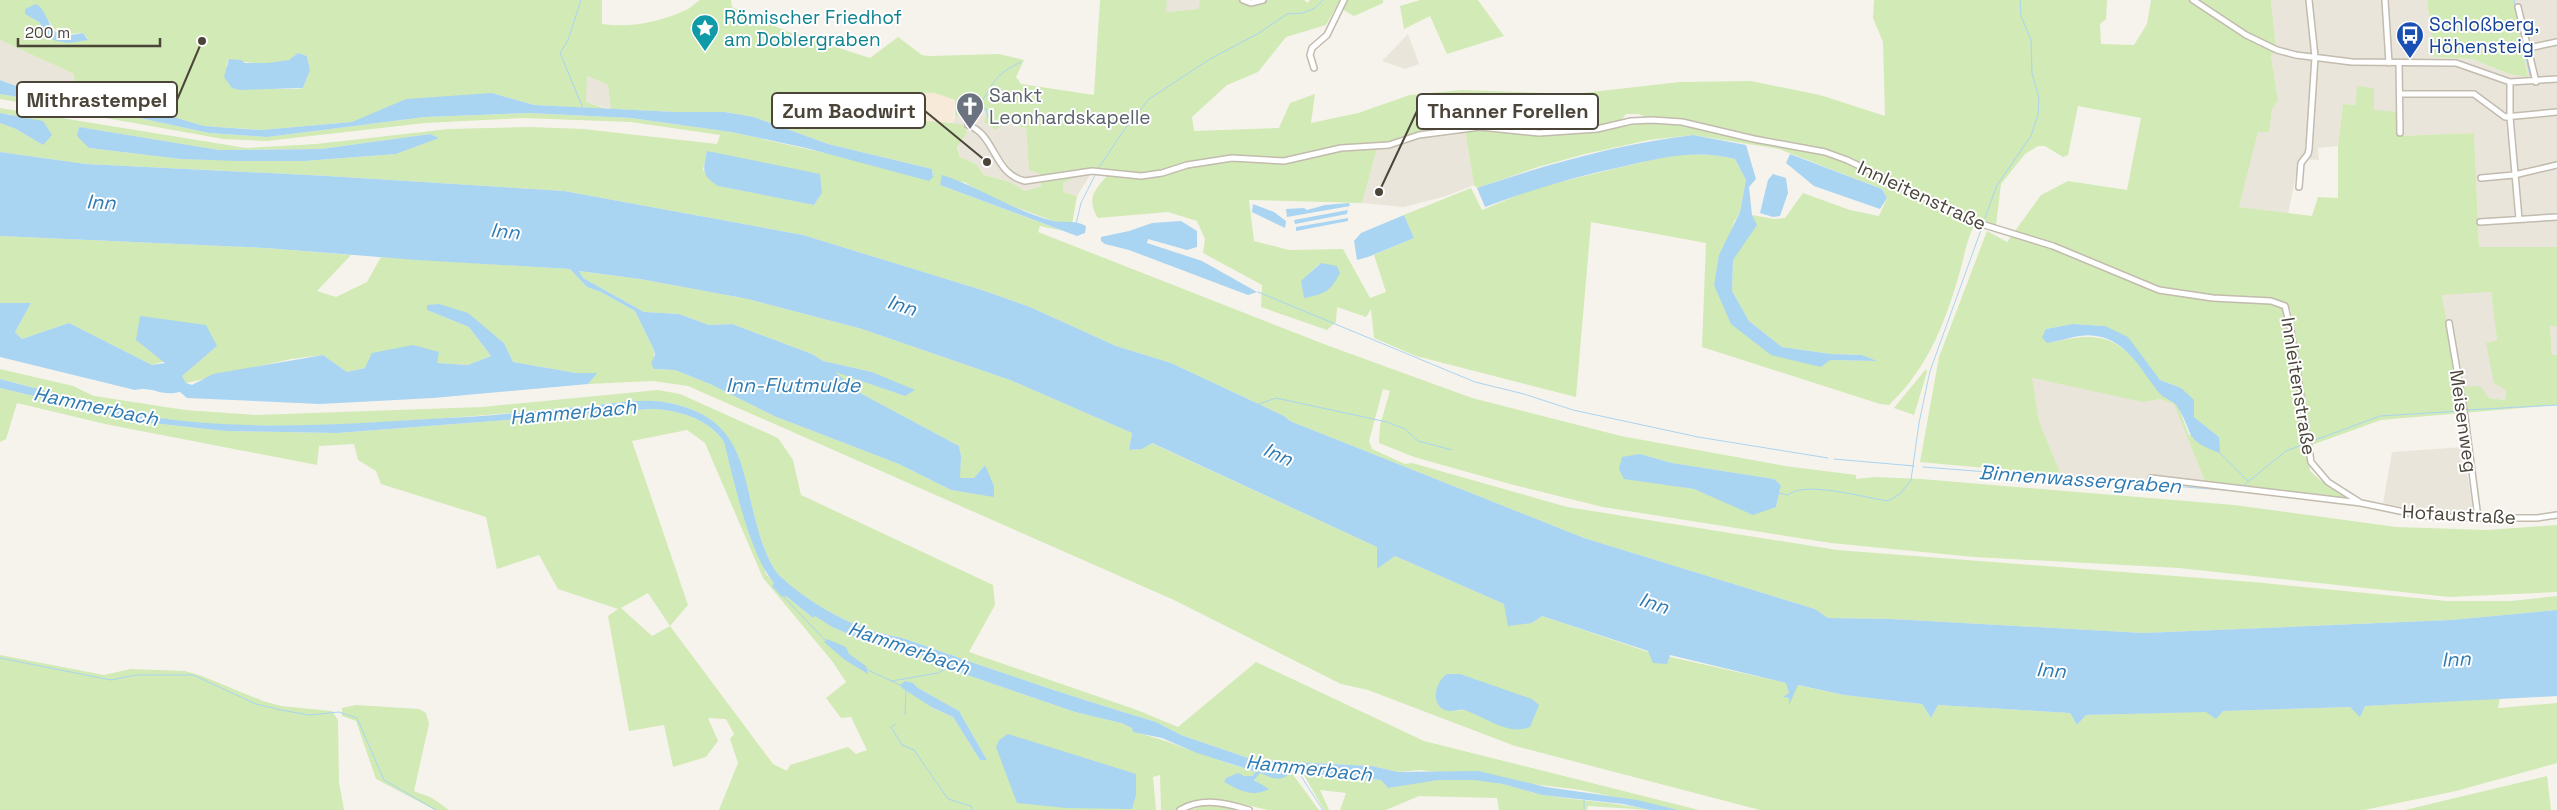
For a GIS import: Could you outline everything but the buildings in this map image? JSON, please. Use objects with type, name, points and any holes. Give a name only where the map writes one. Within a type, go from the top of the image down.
[{"type":"street","points":[[1243,0],[1251,3],[1263,0]]},
{"type":"street","points":[[1314,68],[1310,55],[1312,48],[1327,35],[1344,0]]},
{"type":"street","points":[[2193,0],[2246,35],[2277,50],[2315,57],[2389,63],[2456,63],[2510,82],[2536,82],[2557,79]]},
{"type":"street","points":[[2299,187],[2301,163],[2309,149],[2315,57],[2309,0]]},
{"type":"street","points":[[2385,0],[2389,63]]},
{"type":"street","points":[[2518,7],[2536,82]]},
{"type":"street","points":[[2528,48],[2557,42]]},
{"type":"street","points":[[2399,62],[2400,133]]},
{"type":"street","points":[[2510,82],[2510,117],[2519,218]]},
{"type":"street","points":[[2400,94],[2474,94],[2503,116],[2510,117],[2557,112]]},
{"type":"street","name":"Innleitenstraße","points":[[968,125],[982,133],[1006,172],[1016,179],[1039,180],[1095,171],[1141,176],[1187,165],[1232,158],[1284,161],[1332,149],[1389,145],[1419,135],[1480,127],[1538,133],[1597,129],[1631,121],[1682,122],[1754,139],[1825,152],[1847,160],[1978,223],[2053,246],[2159,290],[2213,298],[2271,301],[2285,306],[2310,462],[2328,482],[2361,503]]},
{"type":"street","points":[[2481,178],[2514,174],[2557,165]]},
{"type":"street","points":[[2480,222],[2557,217]]},
{"type":"street","name":"Meisenweg","points":[[2449,323],[2465,417],[2478,518]]},
{"type":"street","name":"Hofaustraße","points":[[2151,478],[2361,503],[2424,516],[2537,518],[2557,515]]},
{"type":"street","points":[[1180,810],[1191,805],[1212,802],[1249,810]]},
{"type":"shaded area","points":[[1167,0],[1200,0],[1200,9],[1165,12]]},
{"type":"shaded area","points":[[2271,0],[2427,0],[2434,57],[2472,59],[2509,74],[2528,77],[2514,0],[2557,0],[2557,247],[2479,247],[2474,133],[2397,136],[2373,110],[2374,88],[2357,87],[2355,105],[2343,104],[2338,146],[2318,148],[2319,160],[2299,159],[2288,214],[2239,207],[2258,131],[2269,132],[2272,110],[2278,100],[2271,56],[2276,50]]},
{"type":"shaded area","points":[[1408,34],[1419,64],[1405,69],[1382,61]]},
{"type":"shaded area","points":[[0,40],[74,74],[73,87],[33,83],[16,86],[0,80]]},
{"type":"shaded area","points":[[586,76],[608,85],[611,109],[586,102]]},
{"type":"shaded area","points":[[908,91],[935,93],[955,100],[953,122],[931,123],[895,117],[897,106]]},
{"type":"shaded area","points":[[977,106],[989,112],[997,130],[1003,123],[1026,128],[1029,170],[1040,174],[1041,186],[1025,191],[1010,182],[984,175],[976,164],[960,157],[953,122],[955,116],[964,115]]},
{"type":"shaded area","points":[[1463,117],[1474,185],[1446,196],[1404,207],[1362,203],[1378,145],[1434,127],[1442,119]]},
{"type":"shaded area","points":[[1092,172],[1077,196],[1063,192],[1063,183],[1084,173]]},
{"type":"shaded area","points":[[2491,292],[2497,340],[2487,343],[2506,389],[2505,400],[2489,398],[2459,388],[2442,294]]},
{"type":"shaded area","points":[[2550,326],[2557,326],[2557,355],[2552,355]]},
{"type":"shaded area","points":[[2031,378],[2143,401],[2160,399],[2174,404],[2206,484],[2061,475],[2039,421]]},
{"type":"shaded area","points":[[2463,447],[2474,517],[2434,514],[2383,503],[2392,452]]},
{"type":"green space","points":[[0,0],[602,0],[602,24],[624,25],[656,21],[688,9],[700,0],[731,0],[732,7],[786,31],[870,58],[898,37],[922,55],[999,54],[1024,60],[1016,77],[1021,84],[1094,95],[1100,0],[1167,0],[1166,12],[1199,9],[1200,0],[1304,0],[1308,3],[1310,0],[1340,0],[1326,25],[1286,37],[1258,72],[1227,85],[1192,117],[1194,131],[1279,128],[1290,103],[1315,94],[1311,123],[1358,113],[1410,95],[1461,90],[1574,94],[1680,82],[1751,81],[1820,95],[1885,116],[1883,42],[1873,18],[1874,0],[2107,0],[2106,19],[2100,24],[2101,44],[2134,45],[2147,24],[2151,0],[2271,0],[2276,50],[2271,56],[2278,100],[2272,110],[2269,132],[2258,132],[2239,207],[2312,216],[2318,197],[2338,198],[2338,146],[2343,104],[2355,105],[2357,86],[2374,88],[2374,110],[2398,112],[2397,136],[2474,133],[2479,247],[2557,247],[2557,326],[2550,326],[2552,355],[2557,355],[2557,405],[2381,420],[2309,446],[2310,471],[2320,480],[2345,495],[2344,501],[2206,484],[2174,404],[2160,399],[2143,402],[2032,378],[2039,421],[2061,475],[1920,462],[1939,357],[1987,231],[2007,242],[2041,195],[2068,181],[2127,190],[2141,118],[2078,106],[2068,155],[2063,157],[2045,146],[2038,146],[2025,154],[2001,184],[1996,225],[1973,228],[1950,303],[1935,340],[1916,374],[1889,405],[1880,404],[1702,347],[1706,243],[1591,222],[1576,397],[1416,356],[1374,338],[1371,309],[1366,317],[1337,307],[1336,322],[1327,330],[1261,307],[1262,285],[1203,253],[1205,239],[1197,221],[1168,212],[1098,218],[1094,211],[1092,199],[1097,188],[1110,172],[1084,173],[1063,183],[1063,192],[1077,196],[1072,224],[1053,221],[994,199],[964,182],[940,185],[1063,231],[1040,226],[1038,232],[1329,346],[1472,398],[1621,436],[1785,466],[1856,475],[1856,479],[1875,477],[1921,479],[2234,505],[2396,527],[2487,530],[2557,525],[2557,592],[2449,597],[2179,568],[1974,557],[1831,543],[1603,507],[1510,484],[1414,457],[1379,443],[1380,425],[1390,391],[1383,389],[1369,441],[1372,449],[1405,464],[1412,463],[1567,507],[1837,550],[2253,582],[2447,601],[2511,601],[2557,596],[2557,610],[2451,620],[2143,633],[1891,619],[1828,618],[1815,609],[1584,538],[1290,421],[1284,416],[1171,363],[1116,346],[1030,307],[982,290],[803,235],[564,191],[327,176],[86,164],[0,152],[0,123],[16,129],[43,145],[13,115],[0,113],[0,108],[246,148],[316,144],[449,129],[530,127],[583,129],[717,144],[720,135],[631,122],[523,118],[425,123],[267,141],[223,139],[0,99],[0,94],[121,114],[209,133],[267,137],[425,117],[529,113],[631,118],[731,132],[933,177],[932,169],[828,144],[754,117],[725,112],[611,109],[608,85],[587,76],[586,102],[607,109],[534,105],[492,93],[352,122],[262,130],[204,126],[143,108],[112,102],[85,91],[51,93],[16,86],[33,83],[73,87],[74,74],[0,40]],"holes":[[[31,17],[49,21],[55,30],[59,32],[67,34],[83,33],[88,39],[69,43],[48,37],[39,22]],[[298,53],[307,56],[310,70],[303,88],[254,89],[226,66],[229,59],[267,64],[290,59]],[[908,92],[935,93],[955,100],[955,116],[964,115],[977,106],[988,112],[984,122],[996,130],[1004,123],[1026,128],[1029,170],[1040,174],[1041,186],[1025,191],[1010,182],[984,175],[976,164],[960,157],[957,147],[967,133],[965,126],[896,117],[897,106]],[[1626,114],[1639,114],[1648,118],[1648,122],[1622,127],[1618,124]],[[1463,117],[1474,185],[1477,188],[1538,167],[1585,154],[1649,140],[1693,135],[1779,149],[1882,189],[1887,198],[1879,216],[1850,210],[1803,193],[1785,218],[1774,219],[1752,215],[1756,225],[1733,259],[1732,291],[1749,321],[1782,347],[1831,354],[1862,355],[1876,361],[1830,360],[1771,355],[1714,285],[1734,222],[1740,212],[1746,180],[1735,159],[1715,155],[1676,154],[1535,188],[1482,210],[1471,188],[1404,215],[1414,238],[1374,255],[1386,292],[1370,298],[1343,249],[1289,250],[1254,241],[1249,200],[1362,203],[1378,145],[1434,127],[1443,119]],[[78,127],[219,150],[321,149],[430,134],[438,138],[396,154],[304,161],[181,159],[89,148]],[[707,151],[822,193],[814,205],[719,186],[703,170]],[[1320,263],[1304,298],[1302,281]],[[2491,292],[2497,340],[2486,343],[2494,383],[2506,390],[2505,400],[2489,398],[2480,386],[2459,387],[2442,295]],[[2282,310],[2291,310],[2308,445],[2304,442],[2287,327]],[[2073,324],[2105,326],[2144,360],[2160,380],[2181,388],[2194,417],[2219,437],[2189,435],[2175,403],[2161,394],[2137,363],[2117,344],[2105,339],[2092,337],[2055,342],[2046,329]],[[1640,454],[1672,463],[1774,479],[1781,485],[1776,507],[1715,498],[1694,489],[1625,478]]]},
{"type":"green space","points":[[1346,0],[1383,0],[1383,3],[1354,16],[1342,9]]},
{"type":"green space","points":[[1420,0],[1478,0],[1504,36],[1447,54],[1430,16],[1404,29],[1400,6]]},
{"type":"green space","points":[[2427,0],[2514,0],[2528,77],[2509,74],[2472,59],[2434,57]]},
{"type":"green space","points":[[0,236],[266,248],[351,255],[317,291],[336,297],[367,282],[381,257],[570,269],[587,287],[601,292],[635,311],[654,350],[654,369],[675,370],[710,384],[774,416],[899,464],[951,490],[993,496],[985,465],[974,478],[959,478],[961,456],[959,446],[862,394],[833,371],[905,396],[872,372],[823,361],[812,354],[732,324],[709,325],[679,314],[644,312],[583,278],[578,271],[640,279],[748,299],[862,329],[1010,380],[1132,433],[1129,450],[1142,449],[1151,443],[1377,547],[1378,568],[1395,556],[1504,604],[1532,623],[1542,616],[1648,652],[1787,683],[1790,693],[1784,697],[1789,698],[1789,703],[1797,685],[1844,695],[1922,704],[1931,718],[1938,705],[2070,713],[2077,725],[2086,715],[2350,707],[2360,716],[2365,706],[2500,698],[2498,708],[2557,703],[2557,763],[2456,791],[2364,810],[1760,810],[1515,746],[1368,690],[1341,684],[1174,600],[688,386],[653,381],[588,384],[596,373],[576,373],[513,362],[504,343],[468,314],[427,310],[469,327],[491,356],[468,365],[437,363],[365,368],[347,372],[323,355],[291,359],[186,383],[182,376],[217,346],[152,365],[69,323],[22,339],[15,332],[31,303],[0,303]],"holes":[[[1497,688],[1517,694],[1502,726],[1466,710],[1449,711]]]},
{"type":"green space","points":[[0,369],[73,386],[94,396],[185,410],[256,415],[482,407],[658,390],[680,394],[778,438],[793,460],[801,495],[993,585],[995,605],[969,652],[1137,710],[1178,727],[1256,662],[1424,741],[1699,810],[1678,810],[1581,790],[1420,770],[1398,772],[1372,766],[1254,760],[1181,735],[1156,722],[1034,684],[909,640],[876,632],[850,622],[801,594],[777,573],[762,542],[745,477],[738,457],[729,440],[716,425],[698,413],[674,404],[652,401],[628,402],[397,421],[253,426],[181,421],[146,416],[91,404],[0,379]]},
{"type":"green space","points":[[1926,369],[1927,372],[1914,415],[1894,408]]},
{"type":"green space","points":[[0,388],[143,422],[225,431],[337,433],[650,409],[681,413],[710,427],[724,442],[766,574],[786,596],[813,618],[815,615],[832,627],[858,638],[923,656],[953,670],[1075,712],[1121,723],[1132,728],[1134,732],[1257,772],[1252,776],[1226,778],[1268,787],[1260,785],[1254,779],[1255,776],[1260,773],[1291,772],[1319,810],[1268,810],[1225,800],[1200,799],[1175,810],[1161,810],[1160,775],[1153,777],[1156,810],[719,810],[738,763],[730,739],[734,734],[726,719],[708,718],[718,741],[706,757],[673,767],[664,725],[629,731],[608,616],[618,609],[558,589],[539,555],[497,569],[486,517],[381,484],[376,471],[358,460],[354,444],[319,446],[317,465],[105,424],[17,403],[6,439],[0,442]],"holes":[[[687,430],[705,443],[763,578],[832,661],[846,682],[826,698],[841,718],[851,717],[867,750],[856,754],[848,747],[790,765],[787,771],[773,764],[670,626],[688,605],[632,441]],[[648,593],[670,626],[652,636],[621,608]],[[913,683],[918,688],[959,711],[987,760],[980,760],[953,717],[932,708]]]},
{"type":"green space","points":[[0,655],[104,675],[131,669],[185,671],[281,706],[332,711],[338,720],[339,782],[344,810],[0,810]]},
{"type":"green space","points":[[356,705],[419,709],[426,713],[429,724],[414,791],[432,798],[449,810],[435,810],[376,779],[356,721],[342,716],[342,708]]},
{"type":"green space","points":[[1304,775],[1381,780],[1388,788],[1416,782],[1460,779],[1475,780],[1503,784],[1544,795],[1650,810],[1588,806],[1587,810],[1499,810],[1497,798],[1419,796],[1386,810],[1340,810],[1346,793],[1320,790],[1329,810],[1324,810]]},
{"type":"green space","points":[[2547,776],[2551,810],[2405,810]]},
{"type":"green space","points":[[1211,804],[1239,810],[1189,810]]},
{"type":"water","points":[[36,4],[43,11],[57,33],[67,35],[83,33],[88,40],[69,43],[56,41],[48,37],[39,22],[25,14],[25,9]]},
{"type":"water","points":[[298,53],[307,56],[310,70],[303,88],[240,90],[232,88],[224,77],[229,59],[241,60],[245,63],[268,63],[289,60]]},
{"type":"water","points":[[0,80],[16,86],[51,93],[85,91],[112,102],[143,108],[204,126],[261,130],[352,122],[406,99],[492,93],[534,105],[676,112],[725,112],[754,117],[828,144],[932,169],[933,177],[929,181],[806,148],[731,132],[631,118],[529,113],[425,117],[267,137],[209,133],[121,114],[0,94]]},
{"type":"water","points":[[0,113],[43,121],[52,135],[43,145],[16,129],[0,123]]},
{"type":"water","points":[[79,127],[219,150],[321,149],[430,134],[439,138],[396,154],[304,161],[238,161],[181,159],[89,148],[77,136]]},
{"type":"water","points":[[1693,135],[1746,145],[1756,179],[1749,187],[1752,215],[1757,225],[1733,260],[1732,291],[1749,321],[1782,347],[1831,354],[1862,355],[1877,361],[1830,360],[1821,367],[1771,355],[1731,324],[1714,285],[1719,255],[1740,212],[1746,180],[1735,159],[1705,155],[1664,158],[1569,180],[1485,207],[1477,188],[1530,171],[1611,149]]},
{"type":"water","points":[[707,151],[820,174],[822,193],[814,205],[718,186],[709,179],[705,172]]},
{"type":"water","points":[[0,152],[86,164],[327,176],[564,191],[803,235],[982,290],[1030,307],[1116,346],[1171,363],[1284,416],[1290,421],[1584,538],[1815,609],[1828,618],[1891,619],[2143,633],[2451,620],[2557,610],[2557,696],[2365,706],[2360,717],[2350,707],[2223,711],[2216,719],[2206,712],[2086,715],[2077,725],[2070,713],[1938,705],[1931,718],[1922,704],[1844,695],[1798,685],[1789,705],[1789,698],[1783,697],[1789,693],[1786,683],[1670,655],[1667,664],[1653,663],[1648,651],[1542,616],[1532,623],[1508,626],[1504,604],[1395,556],[1377,569],[1377,547],[1152,443],[1142,449],[1129,450],[1132,433],[1010,380],[862,329],[748,299],[640,279],[579,271],[583,278],[644,312],[679,314],[709,325],[732,324],[812,354],[823,361],[872,372],[915,390],[905,396],[835,372],[862,394],[959,446],[961,456],[960,478],[974,478],[985,465],[994,486],[994,497],[951,490],[899,464],[774,416],[710,384],[675,370],[654,369],[651,363],[655,355],[654,350],[635,311],[601,292],[587,287],[570,269],[417,260],[266,248],[0,236]]},
{"type":"water","points":[[1790,154],[1882,189],[1887,198],[1880,209],[1814,186],[1786,163]]},
{"type":"water","points":[[1773,174],[1786,178],[1788,193],[1780,216],[1773,217],[1760,213],[1768,180]]},
{"type":"water","points":[[942,175],[1039,217],[1053,221],[1082,224],[1086,226],[1085,233],[1077,236],[940,185]]},
{"type":"water","points":[[1349,203],[1350,206],[1287,217],[1286,209],[1304,208],[1307,210],[1325,205]]},
{"type":"water","points":[[1253,204],[1274,212],[1286,221],[1285,228],[1252,212]]},
{"type":"water","points":[[1348,210],[1347,214],[1295,224],[1294,220]]},
{"type":"water","points":[[1404,215],[1414,238],[1357,260],[1354,241],[1361,233]]},
{"type":"water","points":[[1348,218],[1348,221],[1296,231],[1296,227]]},
{"type":"water","points":[[1181,221],[1197,231],[1197,247],[1187,250],[1148,239],[1147,243],[1202,261],[1257,292],[1248,295],[1101,241],[1101,237],[1129,231],[1152,223]]},
{"type":"water","points":[[1321,263],[1337,266],[1340,273],[1326,291],[1304,298],[1301,281]]},
{"type":"water","points":[[0,303],[31,303],[15,332],[22,339],[69,323],[152,365],[165,363],[136,340],[140,316],[206,325],[217,346],[182,376],[186,383],[192,385],[213,374],[323,355],[347,372],[365,368],[372,353],[413,345],[439,352],[437,363],[468,365],[491,356],[469,327],[427,310],[427,305],[439,304],[468,313],[504,343],[513,362],[576,373],[597,373],[588,384],[433,398],[320,404],[187,398],[180,392],[166,393],[147,389],[135,390],[0,357]]},
{"type":"water","points":[[2073,324],[2105,326],[2128,337],[2160,380],[2181,388],[2194,400],[2194,417],[2219,437],[2220,453],[2194,439],[2176,405],[2160,394],[2133,358],[2117,344],[2107,339],[2090,335],[2047,343],[2042,337],[2046,329]]},
{"type":"water","name":"Hammerbach","points":[[0,379],[91,404],[146,416],[220,424],[333,424],[482,416],[632,401],[674,404],[699,413],[717,425],[730,439],[739,457],[745,476],[762,542],[777,573],[801,594],[850,622],[876,632],[909,640],[1034,684],[1156,722],[1181,735],[1254,760],[1372,766],[1398,772],[1478,771],[1546,787],[1637,800],[1678,810],[1650,810],[1623,804],[1542,795],[1503,784],[1474,780],[1438,780],[1388,788],[1381,780],[1291,772],[1284,778],[1272,778],[1260,773],[1254,780],[1269,789],[1257,793],[1246,792],[1224,782],[1226,778],[1238,773],[1244,776],[1252,776],[1256,772],[1197,753],[1162,738],[1133,732],[1132,728],[1121,723],[1075,712],[953,670],[923,656],[858,638],[832,627],[815,616],[813,618],[786,596],[782,597],[772,586],[774,583],[757,554],[743,516],[724,442],[710,427],[681,413],[650,409],[337,433],[225,431],[143,422],[0,388]]},
{"type":"water","points":[[1640,454],[1672,463],[1774,479],[1781,485],[1776,507],[1753,515],[1694,489],[1624,479],[1619,469],[1622,457]]},
{"type":"water","points":[[827,639],[846,647],[849,654],[866,666],[868,674],[845,660],[824,642]]},
{"type":"water","points":[[1447,674],[1460,674],[1532,699],[1539,705],[1530,727],[1522,729],[1506,728],[1465,710],[1448,711],[1442,708],[1438,704],[1436,694],[1439,682]]},
{"type":"water","points":[[905,681],[913,683],[918,688],[959,711],[987,760],[980,760],[953,717],[933,708],[902,688],[900,685]]},
{"type":"water","points":[[1008,734],[1136,774],[1136,795],[1132,809],[1066,808],[1017,803],[996,747],[999,740]]},
{"type":"waterway","points":[[581,0],[568,40],[560,53],[583,108]]},
{"type":"waterway","points":[[1098,169],[1126,127],[1149,99],[1210,59],[1259,33],[1287,14],[1303,13],[1315,8],[1323,0]]},
{"type":"waterway","points":[[1985,218],[1997,185],[2031,136],[2038,114],[2039,98],[2032,73],[2031,40],[2021,16],[2020,0]]},
{"type":"waterway","points":[[2514,0],[2530,76]]},
{"type":"waterway","points":[[988,118],[986,109],[980,104],[1000,75],[1021,62]]},
{"type":"waterway","points":[[108,101],[115,91]]},
{"type":"waterway","points":[[1076,224],[1081,203],[1096,173]]},
{"type":"waterway","points":[[1779,493],[1788,495],[1807,489],[1836,491],[1888,501],[1900,494],[1911,480],[1919,423],[1930,371],[1981,230]]},
{"type":"waterway","points":[[1258,292],[1475,382],[1524,394],[1573,410],[1698,437],[1828,458]]},
{"type":"waterway","points":[[1256,405],[1276,398],[1387,422],[1405,429],[1418,441],[1452,450]]},
{"type":"waterway","name":"Binnenwassergraben","points":[[2466,410],[2557,405]]},
{"type":"waterway","name":"Binnenwassergraben","points":[[2310,442],[2380,416],[2462,411]]},
{"type":"waterway","name":"Binnenwassergraben","points":[[2243,486],[2286,451],[2307,443]]},
{"type":"waterway","points":[[2220,453],[2248,481]]},
{"type":"waterway","name":"Binnenwassergraben","points":[[1834,459],[1914,466]]},
{"type":"waterway","name":"Binnenwassergraben","points":[[1923,467],[2237,491]]},
{"type":"waterway","points":[[783,596],[825,640]]},
{"type":"waterway","points":[[0,658],[111,680],[136,675],[193,675],[256,704],[309,715],[339,712],[357,718],[384,780],[436,810]]},
{"type":"waterway","name":"Hammerbach","points":[[892,681],[938,673],[948,667]]},
{"type":"waterway","points":[[866,669],[900,685]]},
{"type":"waterway","points":[[905,714],[906,690]]},
{"type":"waterway","points":[[896,724],[891,727],[902,745],[914,750],[948,799],[971,806],[973,810]]},
{"type":"waterway","name":"Hammerbach","points":[[1299,773],[1323,810]]},
{"type":"waterway","points":[[1584,800],[1584,809]]},
{"type":"place","name":"Mithrastempel","points":[[202,41]]},
{"type":"place","name":"Römischer Friedhof am Doblergraben","points":[[705,52]]},
{"type":"place","name":"Schloßberg, Höhensteig","points":[[2410,59]]},
{"type":"place","name":"Sankt Leonhardskapelle","points":[[970,130]]},
{"type":"place","name":"Zum Baodwirt","points":[[987,162]]},
{"type":"place","name":"Thanner Forellen","points":[[1379,192]]},
{"type":"water label","name":"Inn","points":[[101,202]]},
{"type":"water label","name":"Inn","points":[[505,231]]},
{"type":"water label","name":"Inn","points":[[902,305]]},
{"type":"water label","name":"Inn-Flutmulde","points":[[793,385]]},
{"type":"water label","name":"Inn","points":[[1278,454]]},
{"type":"water label","name":"Inn","points":[[1654,603]]},
{"type":"water label","name":"Inn","points":[[2456,659]]},
{"type":"water label","name":"Inn","points":[[2051,670]]}]
